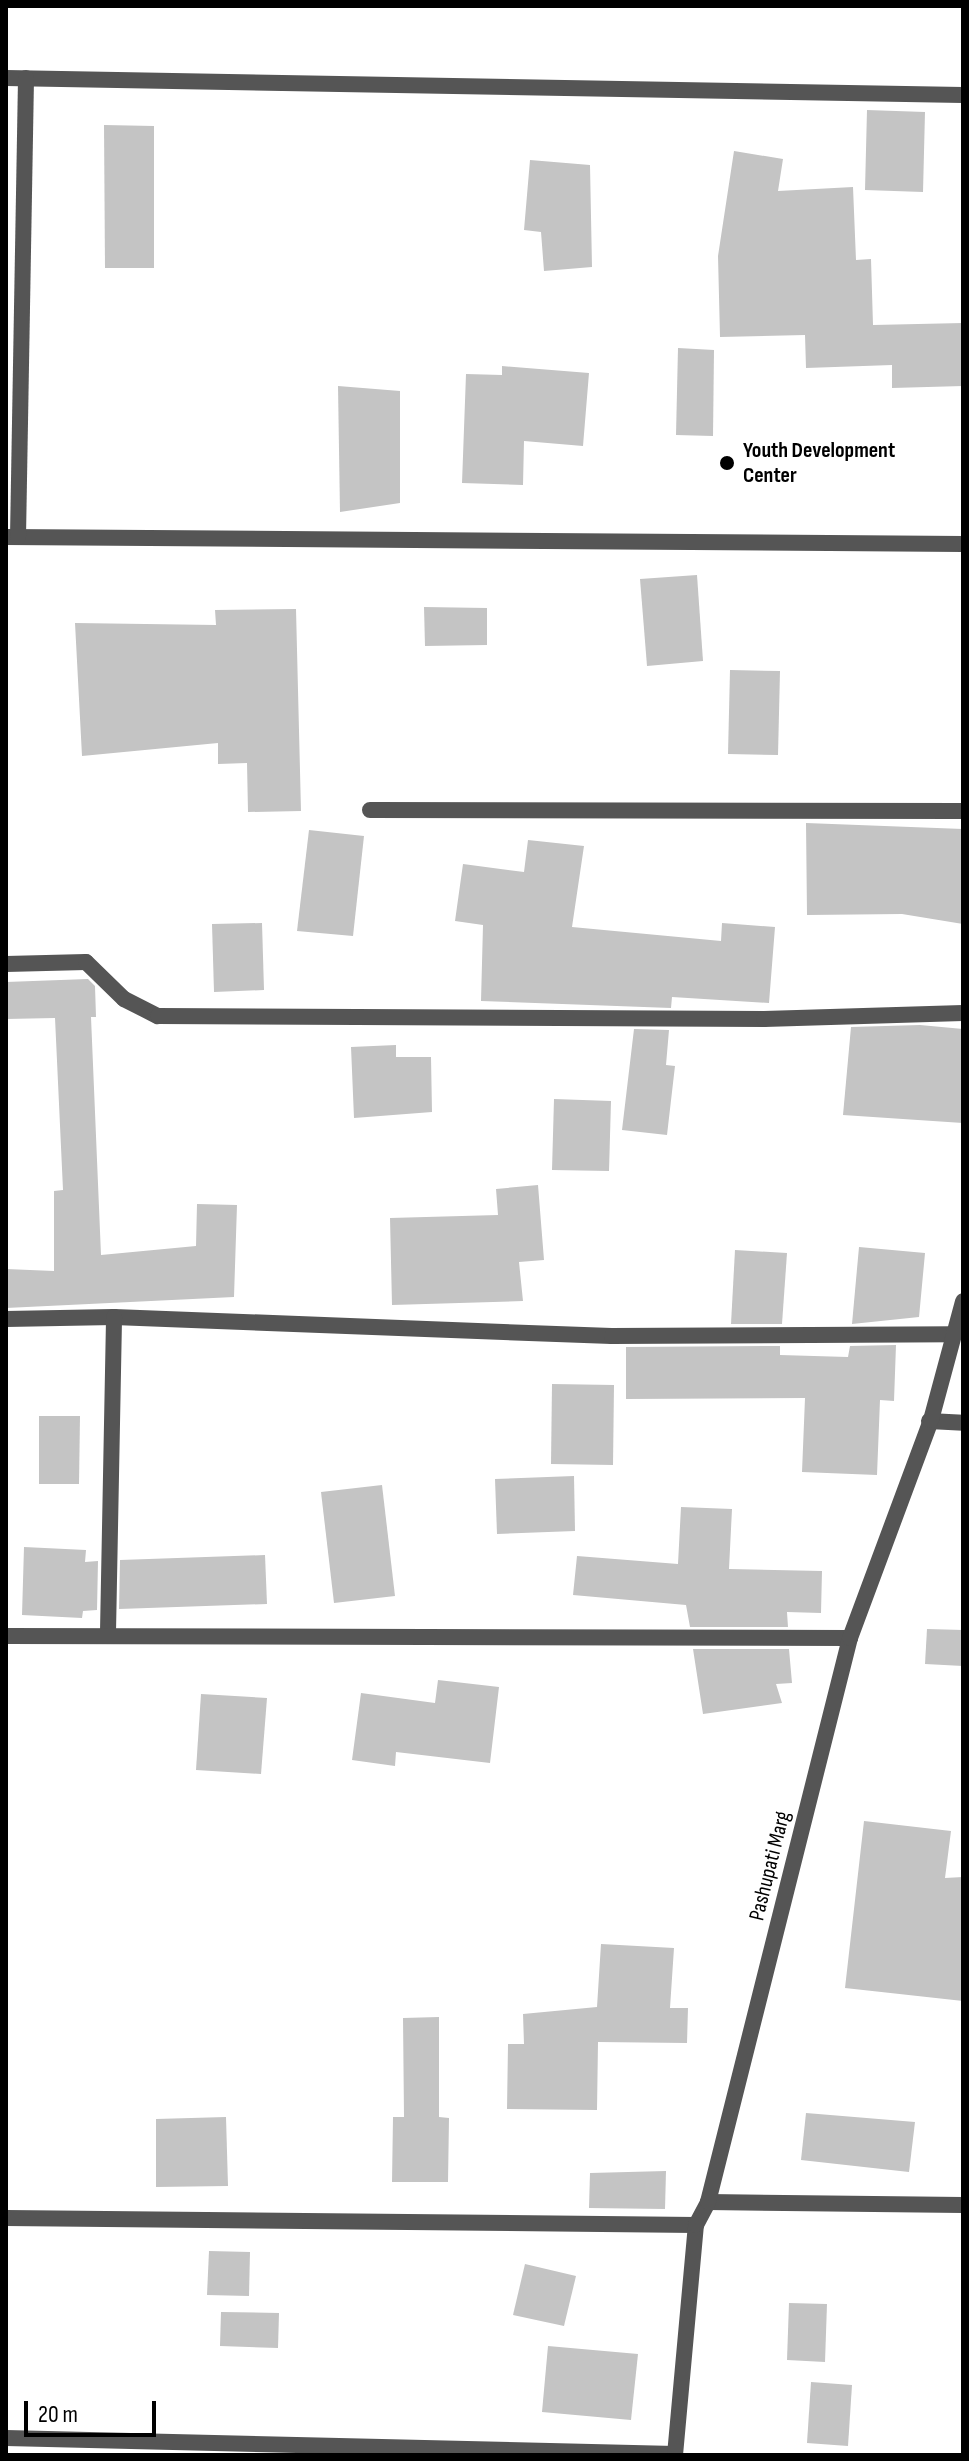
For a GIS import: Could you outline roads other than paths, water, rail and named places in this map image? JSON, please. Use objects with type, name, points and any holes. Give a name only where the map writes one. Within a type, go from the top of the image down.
[{"type":"street","points":[[6,78],[963,95]]},
{"type":"street","points":[[26,78],[12,537],[963,544]]},
{"type":"street","points":[[370,810],[963,811]]},
{"type":"street","points":[[6,964],[86,962],[124,999],[158,1016],[764,1019],[963,1013]]},
{"type":"street","name":"Pashupati Marg","points":[[675,2454],[696,2225],[708,2202],[850,1638],[929,1421],[963,1301]]},
{"type":"street","points":[[6,1319],[114,1317],[612,1336],[954,1334]]},
{"type":"street","points":[[108,1632],[114,1317]]},
{"type":"street","points":[[929,1421],[963,1423]]},
{"type":"street","points":[[6,1636],[108,1632],[850,1638]]},
{"type":"street","points":[[708,2202],[963,2205]]},
{"type":"street","points":[[6,2218],[696,2225]]},
{"type":"street","points":[[6,2438],[675,2454]]},
{"type":"place","name":"Youth Development Center","points":[[727,463]]}]
